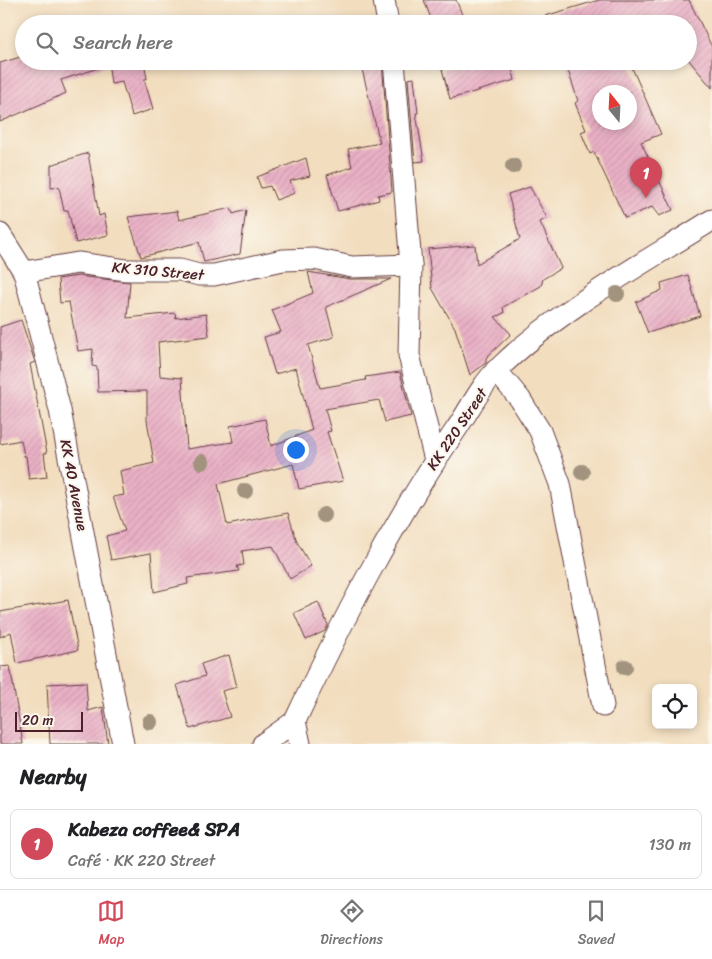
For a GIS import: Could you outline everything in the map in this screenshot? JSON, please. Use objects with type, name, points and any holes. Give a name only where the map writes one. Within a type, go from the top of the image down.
[{"type":"street","points":[[384,0],[386,15]]},
{"type":"street","points":[[395,70],[411,265],[409,355],[435,460]]},
{"type":"street","name":"KK 220 Street","points":[[294,721],[347,612],[435,460],[496,370],[525,344],[593,295],[712,220]]},
{"type":"street","name":"KK 40 Avenue","points":[[0,234],[24,272],[60,410],[123,744]]},
{"type":"street","name":"KK 310 Street","points":[[24,272],[78,264],[126,270],[180,270],[198,275],[214,276],[283,260],[314,259],[352,267],[411,265]]},
{"type":"street","points":[[496,370],[520,399],[540,431],[560,484],[603,706]]},
{"type":"street","points":[[263,744],[294,721],[300,744]]},
{"type":"building","points":[[424,0],[456,0],[462,15],[430,15]]},
{"type":"building","points":[[599,0],[689,0],[696,15],[548,15]]},
{"type":"building","points":[[697,16],[712,47],[712,88],[697,70]]},
{"type":"building","points":[[15,59],[15,70],[92,70],[61,80],[66,93],[0,122],[0,63]]},
{"type":"building","points":[[109,70],[146,70],[147,79],[144,79],[153,109],[132,116],[122,82],[111,84]]},
{"type":"building","points":[[362,70],[383,70],[392,192],[378,195],[379,200],[338,211],[327,175],[352,167],[348,149],[380,143]]},
{"type":"building","points":[[442,70],[512,70],[515,80],[450,99]]},
{"type":"building","points":[[568,70],[633,70],[661,134],[641,142],[673,210],[659,216],[652,207],[625,218],[594,152],[590,154],[581,132],[586,130],[575,103],[578,101]]},
{"type":"building","points":[[414,78],[418,113],[416,113],[424,161],[415,162],[408,79]]},
{"type":"building","points":[[88,153],[99,216],[104,214],[108,235],[76,243],[68,210],[64,211],[59,187],[51,188],[51,165]]},
{"type":"building","points":[[306,158],[310,176],[290,181],[295,193],[276,200],[270,186],[261,188],[257,177]]},
{"type":"building","points":[[530,187],[547,218],[540,222],[561,268],[543,279],[541,286],[503,307],[504,313],[495,317],[511,334],[486,358],[486,363],[470,375],[455,328],[432,288],[428,249],[475,245],[477,264],[520,239],[508,194]]},
{"type":"building","points":[[231,208],[233,214],[246,210],[240,254],[204,262],[199,242],[141,257],[128,217],[177,211],[179,220]]},
{"type":"building","points":[[308,272],[350,279],[391,279],[326,307],[334,337],[308,345],[320,388],[366,380],[365,377],[400,372],[411,416],[385,422],[379,400],[325,409],[331,431],[327,432],[343,481],[299,489],[293,464],[218,484],[227,525],[288,513],[297,542],[311,566],[290,579],[273,546],[242,551],[244,565],[237,566],[239,571],[187,578],[188,584],[154,592],[151,553],[111,560],[106,536],[125,531],[113,497],[124,495],[120,471],[154,463],[147,420],[147,391],[98,392],[97,367],[92,366],[93,349],[78,351],[69,302],[60,303],[58,279],[78,276],[130,282],[127,318],[175,313],[176,318],[206,314],[209,336],[158,342],[160,376],[182,378],[187,449],[233,442],[230,426],[265,419],[271,446],[312,430],[296,368],[275,374],[264,337],[281,332],[272,310],[313,293]]},
{"type":"building","points":[[688,275],[700,316],[648,333],[636,302],[662,290],[661,283]]},
{"type":"building","points":[[21,320],[35,362],[30,364],[47,453],[44,453],[47,477],[29,479],[26,456],[24,456],[21,440],[0,444],[0,327]]},
{"type":"building","points":[[68,600],[78,650],[17,663],[11,632],[0,637],[0,612]]},
{"type":"building","points":[[318,602],[328,625],[325,631],[306,640],[294,613]]},
{"type":"building","points":[[229,655],[237,687],[222,691],[230,717],[190,729],[177,685],[205,676],[201,664]]},
{"type":"building","points":[[10,666],[23,744],[0,744],[0,667]]},
{"type":"building","points":[[86,682],[88,711],[103,707],[108,744],[50,744],[47,684]]},
{"type":"place","name":"Kabeza coffee& SPA","points":[[646,198]]}]
